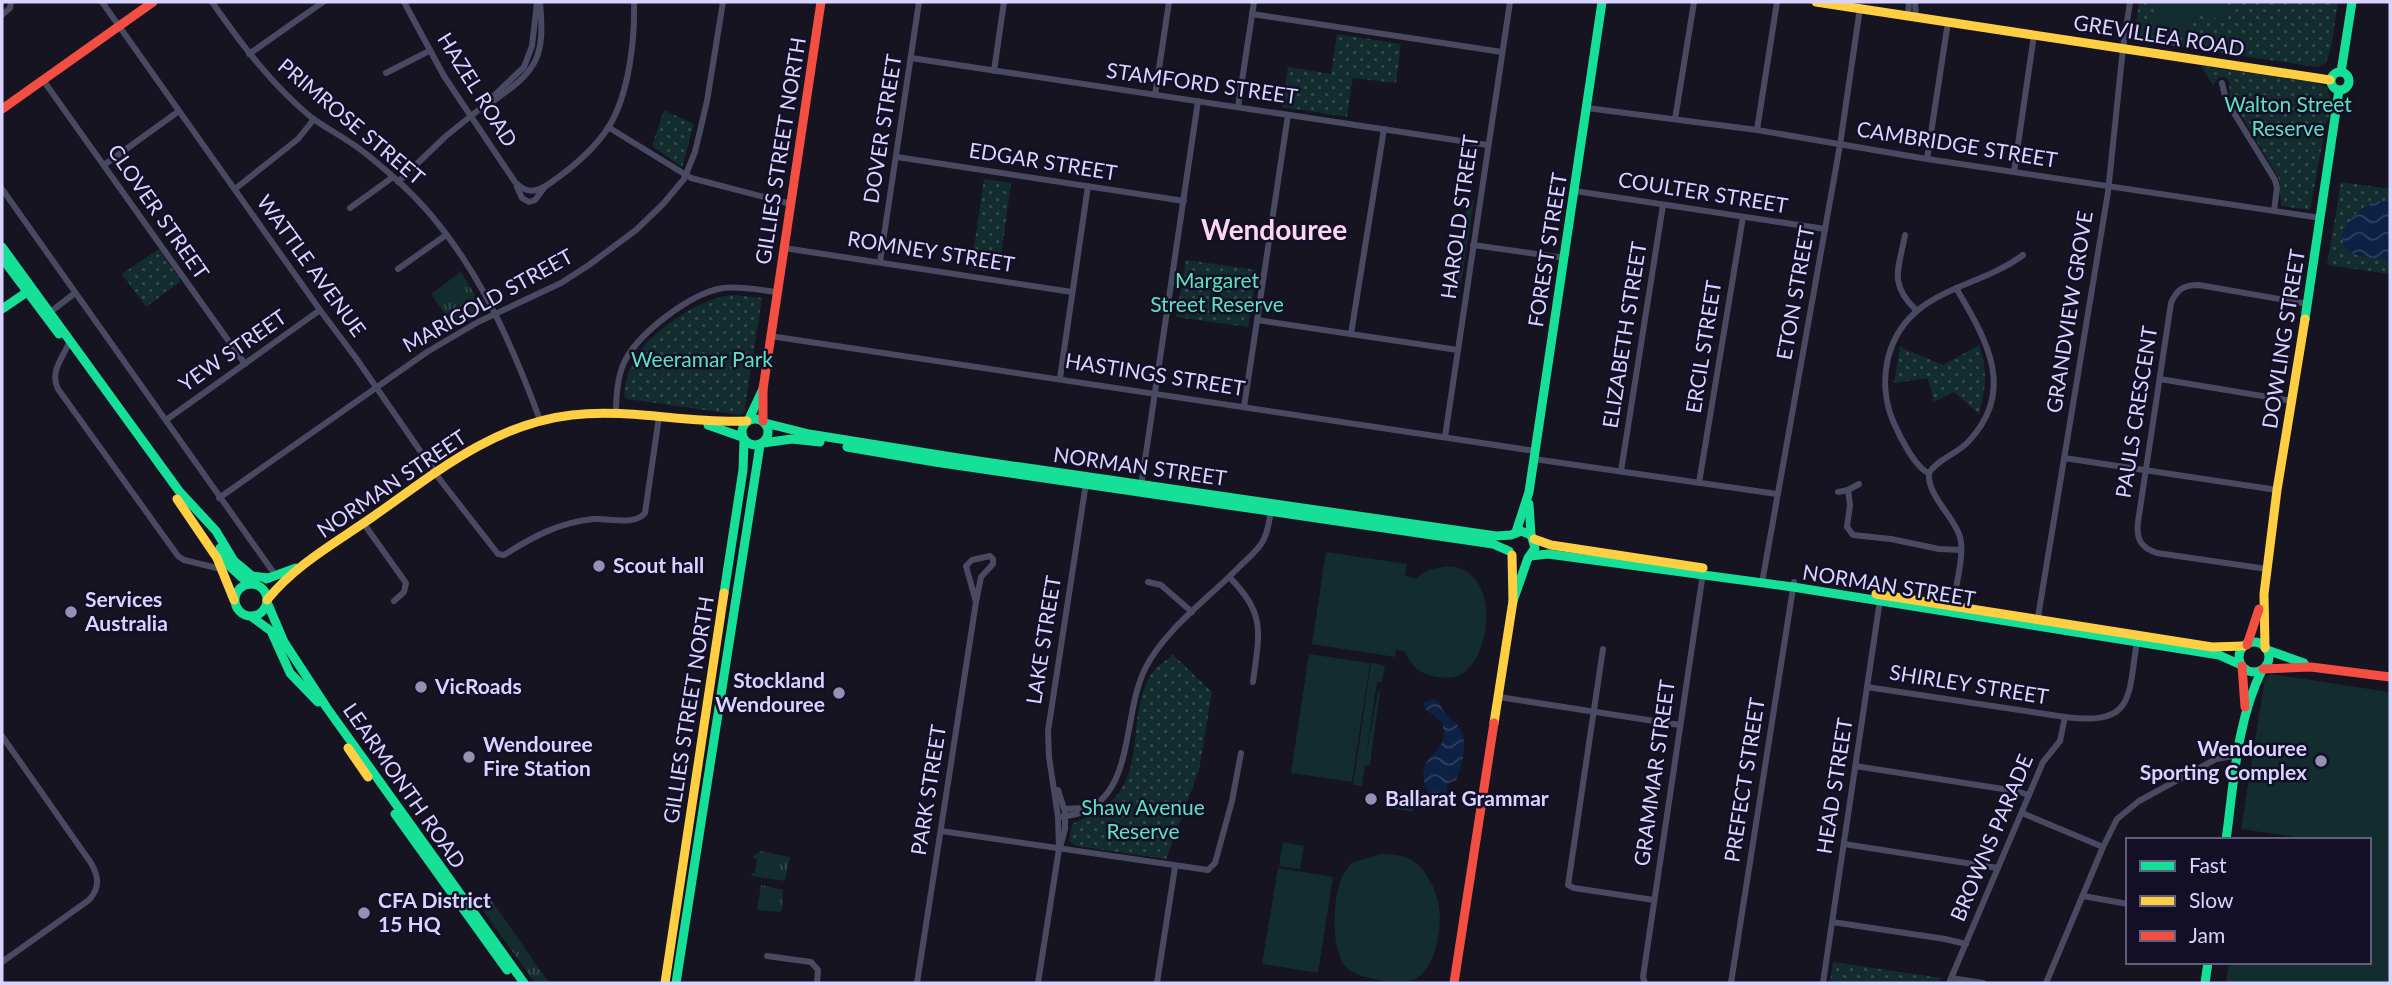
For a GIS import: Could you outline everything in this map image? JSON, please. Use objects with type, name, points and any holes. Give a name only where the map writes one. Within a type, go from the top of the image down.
[{"type":"main road","points":[[2,109],[153,2]]},
{"type":"main road","name":"GILLIES STREET NORTH","points":[[764,422],[763,389],[770,336],[821,2]]},
{"type":"main road","name":"FOREST STREET","points":[[1514,534],[1529,492],[1604,2]]},
{"type":"main road","name":"GREVILLEA ROAD","points":[[1816,2],[2330,80]]},
{"type":"main road","points":[[2341,72],[2352,2]]},
{"type":"main road","points":[[2341,72],[2347,74],[2349,82],[2345,89],[2339,90],[2333,88],[2330,80],[2333,74],[2341,72]]},
{"type":"main road","name":"DOWLING STREET","points":[[2245,646],[2263,594],[2339,90]]},
{"type":"main road","points":[[2,247],[29,291]]},
{"type":"main road","points":[[2,258],[48,314],[179,492],[216,531],[241,569],[257,578],[273,577]]},
{"type":"main road","points":[[2,309],[29,291]]},
{"type":"main road","points":[[48,314],[197,527],[223,570],[240,613],[252,617],[262,612],[267,601],[261,588],[250,584],[227,564],[208,523]]},
{"type":"main road","name":"GILLIES STREET NORTH","points":[[747,421],[763,389]]},
{"type":"main road","name":"NORMAN STREET","points":[[267,601],[278,587],[311,561],[436,473],[479,445],[540,421],[571,415],[616,413],[699,423],[747,421]]},
{"type":"main road","points":[[755,419],[764,422],[768,435],[762,444],[752,445],[743,439],[741,429],[747,421],[755,419]]},
{"type":"main road","name":"NORMAN STREET","points":[[764,422],[809,434],[970,463]]},
{"type":"main road","name":"NORMAN STREET","points":[[699,423],[743,439]]},
{"type":"main road","name":"GILLIES STREET NORTH","points":[[665,983],[743,470],[743,439]]},
{"type":"main road","name":"NORMAN STREET","points":[[762,444],[792,439],[815,441],[970,463],[1493,544],[1510,553]]},
{"type":"main road","name":"GILLIES STREET NORTH","points":[[676,983],[762,444]]},
{"type":"main road","name":"FOREST STREET","points":[[1529,492],[1532,537]]},
{"type":"main road","name":"NORMAN STREET","points":[[1271,508],[1496,536],[1514,534]]},
{"type":"main road","points":[[1454,983],[1513,601],[1535,548],[1532,537],[1514,534],[1508,544],[1513,601]]},
{"type":"main road","name":"NORMAN STREET","points":[[1532,537],[1551,545],[1703,571],[2138,639],[2212,648],[2258,643],[2266,649],[2322,667]]},
{"type":"main road","points":[[1510,553],[1518,559],[1529,557]]},
{"type":"main road","name":"NORMAN STREET","points":[[1529,557],[1548,554],[1703,571]]},
{"type":"main road","name":"NORMAN STREET","points":[[250,584],[311,561]]},
{"type":"main road","points":[[728,574],[739,576]]},
{"type":"main road","points":[[234,600],[239,590],[250,584]]},
{"type":"main road","name":"DOWLING STREET","points":[[2263,594],[2266,649]]},
{"type":"main road","name":"LEARMONTH ROAD","points":[[267,601],[284,642],[327,708],[516,983]]},
{"type":"main road","name":"LEARMONTH ROAD","points":[[252,617],[271,631],[290,673],[317,700],[355,759],[452,889]]},
{"type":"main road","name":"NORMAN STREET","points":[[2138,639],[2219,655],[2250,671],[2289,666],[2322,667],[2390,677]]},
{"type":"main road","points":[[2245,646],[2239,656],[2245,716]]},
{"type":"main road","points":[[2226,838],[2245,716],[2253,688],[2268,660],[2266,649]]},
{"type":"main road","points":[[695,789],[706,790]]},
{"type":"main road","name":"LEARMONTH ROAD","points":[[466,909],[524,983]]},
{"type":"main road","points":[[2205,983],[2208,964]]},
{"type":"street","points":[[2,15],[9,9],[11,2]]},
{"type":"street","name":"WATTLE AVENUE","points":[[102,2],[436,473],[498,554],[504,555],[549,529],[579,521],[610,518],[636,520],[645,513],[659,417]]},
{"type":"street","name":"PRIMROSE STREET","points":[[212,2],[271,81],[314,120],[351,142],[396,179],[446,235],[473,272],[496,313],[540,421]]},
{"type":"street","points":[[249,54],[323,2]]},
{"type":"street","name":"HAZEL ROAD","points":[[404,2],[429,51],[516,183],[528,191],[545,187]]},
{"type":"street","points":[[351,208],[396,179],[518,74],[527,62],[533,46],[539,2]]},
{"type":"street","points":[[516,183],[521,197],[529,202],[535,200],[545,187],[582,157],[608,127],[627,76],[634,2]]},
{"type":"street","name":"MARIGOLD STREET","points":[[219,498],[454,335],[551,288],[589,265],[636,230],[663,204],[686,176],[695,152],[707,101],[723,2]]},
{"type":"street","name":"DOVER STREET","points":[[880,262],[919,2]]},
{"type":"street","points":[[994,71],[1004,2]]},
{"type":"street","points":[[1155,95],[1169,2]]},
{"type":"street","points":[[1238,107],[1254,2]]},
{"type":"street","name":"HAROLD STREET","points":[[1445,437],[1510,2]]},
{"type":"street","points":[[1675,119],[1694,2]]},
{"type":"street","points":[[1757,130],[1777,2]]},
{"type":"street","points":[[1909,2],[1912,16]]},
{"type":"street","points":[[1912,16],[1915,2]]},
{"type":"street","name":"GRANDVIEW GROVE","points":[[2037,623],[2108,186],[2130,2]]},
{"type":"street","name":"ETON STREET","points":[[1762,580],[1840,145],[1860,8]]},
{"type":"street","points":[[1252,14],[1502,52]]},
{"type":"street","points":[[1927,159],[1948,22]]},
{"type":"street","points":[[2014,172],[2034,35]]},
{"type":"street","points":[[386,73],[429,51]]},
{"type":"street","name":"STAMFORD STREET","points":[[911,58],[1488,145]]},
{"type":"street","name":"CLOVER STREET","points":[[43,80],[245,364]]},
{"type":"street","points":[[2222,83],[2226,100],[2275,180],[2277,188],[2274,211]]},
{"type":"street","points":[[1141,489],[1198,101]]},
{"type":"street","name":"CAMBRIDGE STREET","points":[[1587,108],[1757,130],[1927,159],[2321,218]]},
{"type":"street","points":[[104,165],[179,111]]},
{"type":"street","points":[[1244,407],[1288,115]]},
{"type":"street","points":[[235,189],[298,139],[314,120]]},
{"type":"street","points":[[608,127],[686,176],[790,204]]},
{"type":"street","points":[[1351,334],[1384,129]]},
{"type":"street","name":"EDGAR STREET","points":[[897,157],[1184,201]]},
{"type":"street","points":[[1060,379],[1088,186]]},
{"type":"street","points":[[2,189],[166,420],[273,577]]},
{"type":"street","name":"COULTER STREET","points":[[1575,191],[1825,229]]},
{"type":"street","name":"ELIZABETH STREET","points":[[1621,471],[1663,205]]},
{"type":"street","name":"ERCIL STREET","points":[[1699,483],[1743,217]]},
{"type":"street","points":[[398,269],[446,235]]},
{"type":"street","points":[[1905,235],[1897,283],[1902,294],[1916,310]]},
{"type":"street","points":[[1473,245],[1564,258]]},
{"type":"street","name":"ROMNEY STREET","points":[[784,248],[1072,292]]},
{"type":"street","points":[[1929,473],[1920,468],[1890,413],[1885,387],[1886,367],[1892,346],[1916,310],[1933,299],[2007,266],[2023,255]]},
{"type":"street","name":"PAULS CRESCENT","points":[[2267,569],[2157,553],[2145,548],[2137,531],[2145,471],[2171,303],[2176,292],[2187,285],[2199,285],[2308,304]]},
{"type":"street","points":[[616,413],[619,380],[625,361],[637,342],[655,327],[687,303],[708,292],[738,288],[777,292]]},
{"type":"street","points":[[1929,473],[1973,437],[1985,416],[1992,393],[1993,369],[1988,346],[1956,288]]},
{"type":"street","points":[[48,314],[75,293]]},
{"type":"street","name":"YEW STREET","points":[[166,420],[320,310]]},
{"type":"street","points":[[1256,320],[1458,350]]},
{"type":"street","name":"HASTINGS STREET","points":[[770,336],[1445,437],[1621,471],[1777,494]]},
{"type":"street","points":[[68,345],[55,371],[52,384],[178,556],[223,570]]},
{"type":"street","points":[[2160,379],[2292,401]]},
{"type":"street","points":[[2064,458],[2277,490]]},
{"type":"street","points":[[1929,473],[1929,483],[1960,536],[1961,550],[1952,610]]},
{"type":"street","name":"LAKE STREET","points":[[1061,813],[1049,757],[1048,730],[1086,481]]},
{"type":"street","points":[[1838,492],[1859,484]]},
{"type":"street","points":[[1848,490],[1850,509],[1847,527],[1853,535],[1961,550]]},
{"type":"street","points":[[1038,983],[1059,849],[1061,813],[1091,809],[1112,786],[1121,769],[1132,709],[1145,668],[1157,650],[1192,612],[1262,542],[1271,508]]},
{"type":"street","points":[[364,524],[406,583],[404,592],[394,601]]},
{"type":"street","name":"PARK STREET","points":[[917,983],[976,602],[981,577],[993,563],[989,556],[972,560],[967,565],[976,602]]},
{"type":"street","name":"GRAMMAR STREET","points":[[1644,983],[1703,571]]},
{"type":"street","points":[[1229,577],[1251,602],[1258,621],[1253,682]]},
{"type":"street","points":[[1148,582],[1161,585],[1192,612]]},
{"type":"street","name":"PREFECT STREET","points":[[1731,983],[1793,584]]},
{"type":"street","name":"HEAD STREET","points":[[1823,983],[1880,598]]},
{"type":"street","points":[[2065,717],[2096,720],[2110,716],[2121,707],[2131,686],[2138,639]]},
{"type":"street","points":[[1603,649],[1566,887],[1654,900]]},
{"type":"street","name":"SHIRLEY STREET","points":[[1867,687],[2065,717]]},
{"type":"street","points":[[1499,697],[1680,725]]},
{"type":"street","name":"BROWNS PARADE","points":[[1950,981],[2046,755],[2060,741],[2065,717]]},
{"type":"street","points":[[2,736],[91,863],[98,882],[95,893],[89,900],[2,962]]},
{"type":"street","points":[[941,831],[1203,871],[1210,869],[1215,863],[1232,801],[1241,753]]},
{"type":"street","points":[[2046,983],[2117,819],[2132,805],[2216,759],[2239,755]]},
{"type":"street","points":[[1855,766],[2029,795]]},
{"type":"street","points":[[2022,813],[2103,847]]},
{"type":"street","points":[[1844,844],[1998,867]]},
{"type":"street","points":[[1157,983],[1175,867]]},
{"type":"street","points":[[2083,896],[2126,904]]},
{"type":"street","points":[[1832,922],[1966,944]]},
{"type":"street","points":[[767,956],[812,963],[818,971],[817,983]]},
{"type":"street","points":[[1950,981],[1983,983]]},
{"type":"green space","points":[[2139,2],[2338,2],[2326,63],[2316,67],[2136,40],[2134,37]]},
{"type":"green space","points":[[2155,2],[2227,2],[2223,23],[2212,16],[2195,13],[2191,35],[2151,29]]},
{"type":"green space","points":[[1337,34],[1401,44],[1396,83],[1353,78],[1347,117],[1282,107],[1288,67],[1331,74]]},
{"type":"green space","name":"Walton Street Reserve","points":[[2201,66],[2318,83],[2327,88],[2333,106],[2326,124],[2310,210],[2281,206],[2279,179],[2230,97],[2229,81],[2225,77],[2219,77],[2213,85]]},
{"type":"green space","points":[[664,110],[694,124],[682,167],[652,146]]},
{"type":"green space","points":[[984,179],[1011,183],[999,272],[971,269]]},
{"type":"green space","points":[[2341,182],[2390,189],[2390,274],[2327,265]]},
{"type":"green space","points":[[1468,198],[1474,201],[1459,293],[1453,290]]},
{"type":"green space","points":[[159,249],[181,281],[146,307],[122,274]]},
{"type":"green space","name":"Margaret Street Reserve","points":[[1186,260],[1257,270],[1248,327],[1176,317]]},
{"type":"green space","points":[[461,272],[483,308],[481,314],[455,328],[431,294]]},
{"type":"green space","name":"Weeramar Park","points":[[734,295],[762,298],[744,413],[740,415],[627,399],[624,395],[630,368],[645,344],[667,325],[695,308],[709,301]]},
{"type":"green space","points":[[1979,345],[1985,379],[1979,414],[1954,392],[1934,402],[1928,378],[1894,383],[1900,347],[1943,365]]},
{"type":"green space","points":[[1326,552],[1407,564],[1405,576],[1412,578],[1449,566],[1458,567],[1474,577],[1481,589],[1486,620],[1484,637],[1472,665],[1456,677],[1436,677],[1416,668],[1404,651],[1396,650],[1395,657],[1312,644]]},
{"type":"green space","points":[[1309,654],[1370,663],[1352,782],[1291,773]]},
{"type":"green space","name":"Shaw Avenue Reserve","points":[[1173,655],[1212,692],[1199,770],[1166,859],[1076,846],[1069,841],[1072,824],[1108,804],[1126,780],[1145,687],[1154,670]]},
{"type":"green space","points":[[1371,663],[1385,665],[1382,682],[1377,682],[1366,756],[1380,691],[1370,766],[1365,765],[1362,786],[1353,785]]},
{"type":"green space","name":"Wendouree Sporting Complex","points":[[2271,674],[2390,692],[2390,983],[2226,983],[2229,964],[2371,964],[2371,838],[2301,838],[2241,829],[2265,678]]},
{"type":"green space","points":[[1387,789],[1416,794],[1413,812],[1384,807]]},
{"type":"green space","points":[[1283,842],[1304,846],[1300,869],[1279,866]]},
{"type":"green space","points":[[761,851],[790,857],[785,881],[752,876],[757,859],[753,856]]},
{"type":"green space","points":[[1381,854],[1408,858],[1420,866],[1430,880],[1438,901],[1440,925],[1434,955],[1421,975],[1409,981],[1379,980],[1359,975],[1345,966],[1337,948],[1335,913],[1341,880],[1351,863]]},
{"type":"green space","points":[[1278,868],[1333,877],[1318,973],[1262,964]]},
{"type":"green space","points":[[761,885],[783,890],[780,912],[757,910]]},
{"type":"green space","points":[[492,901],[549,983],[535,983],[484,912],[483,902]]},
{"type":"green space","points":[[1833,962],[1941,978],[1939,983],[1830,983]]},
{"type":"water","points":[[2376,201],[2390,201],[2390,261],[2355,255],[2348,251],[2344,244],[2343,236],[2349,221]]},
{"type":"water","points":[[1433,699],[1439,702],[1457,725],[1464,741],[1464,755],[1456,780],[1447,784],[1447,798],[1442,800],[1429,795],[1424,781],[1427,762],[1442,743],[1444,734],[1442,722],[1424,708],[1423,703]]},
{"type":"traffic: fast","points":[[1516,532],[1529,492],[1602,2]]},
{"type":"traffic: fast","points":[[2341,72],[2352,2]]},
{"type":"traffic: fast","points":[[2336,72],[2344,72],[2349,81],[2347,88],[2336,90],[2331,85],[2331,77],[2336,72]]},
{"type":"traffic: fast","points":[[2305,319],[2339,90]]},
{"type":"traffic: fast","points":[[2,247],[179,491],[216,531],[234,561],[252,576],[269,578]]},
{"type":"traffic: fast","points":[[2,258],[59,334]]},
{"type":"traffic: fast","points":[[2,309],[30,290]]},
{"type":"traffic: fast","points":[[748,421],[763,389]]},
{"type":"traffic: fast","points":[[755,419],[765,422],[768,432],[765,442],[755,445],[745,442],[742,432],[745,422],[755,419]]},
{"type":"traffic: fast","points":[[765,423],[809,434],[958,458],[1496,536],[1521,531],[1531,535],[1535,548],[1528,558],[1513,601]]},
{"type":"traffic: fast","points":[[708,425],[742,437]]},
{"type":"traffic: fast","points":[[763,443],[792,439],[820,442]]},
{"type":"traffic: fast","points":[[724,593],[743,470],[744,441]]},
{"type":"traffic: fast","points":[[676,983],[760,445]]},
{"type":"traffic: fast","points":[[847,447],[1493,544],[1509,551]]},
{"type":"traffic: fast","points":[[1529,504],[1531,535]]},
{"type":"traffic: fast","points":[[220,548],[227,564],[249,584]]},
{"type":"traffic: fast","points":[[1530,556],[1548,554],[1793,587],[2219,655],[2241,665]]},
{"type":"traffic: fast","points":[[266,579],[296,568]]},
{"type":"traffic: fast","points":[[251,584],[262,589],[267,600],[262,611],[251,616],[240,611],[235,600],[240,589],[251,584]]},
{"type":"traffic: fast","points":[[267,602],[284,642],[327,708],[524,983]]},
{"type":"traffic: fast","points":[[252,617],[271,631],[290,673],[318,702]]},
{"type":"traffic: fast","points":[[2254,642],[2264,647],[2269,657],[2264,667],[2254,672],[2244,667],[2239,657],[2244,647],[2254,642]]},
{"type":"traffic: fast","points":[[2267,650],[2304,663]]},
{"type":"traffic: fast","points":[[2226,838],[2241,732],[2253,690],[2262,670]]},
{"type":"traffic: fast","points":[[395,814],[507,970]]},
{"type":"traffic: fast","points":[[2205,983],[2208,964]]},
{"type":"traffic: slow","points":[[1816,2],[2330,80]]},
{"type":"traffic: slow","points":[[2265,648],[2264,594],[2277,490],[2305,319]]},
{"type":"traffic: slow","points":[[267,600],[278,587],[316,555],[441,468],[490,440],[516,429],[543,420],[594,413],[747,421]]},
{"type":"traffic: slow","points":[[177,499],[217,558],[234,600]]},
{"type":"traffic: slow","points":[[1534,539],[1551,545],[1703,568]]},
{"type":"traffic: slow","points":[[1494,723],[1513,601],[1512,555]]},
{"type":"traffic: slow","points":[[665,983],[724,593]]},
{"type":"traffic: slow","points":[[1876,594],[2212,647],[2244,646]]},
{"type":"traffic: slow","points":[[348,748],[368,777]]},
{"type":"traffic: jam","points":[[2,109],[153,2]]},
{"type":"traffic: jam","points":[[763,421],[763,389],[821,2]]},
{"type":"traffic: jam","points":[[2247,645],[2259,609]]},
{"type":"traffic: jam","points":[[2242,666],[2245,707]]},
{"type":"traffic: jam","points":[[2263,669],[2311,667],[2390,677]]},
{"type":"traffic: jam","points":[[1454,983],[1494,723]]},
{"type":"place","name":"Scout hall","points":[[599,566]]},
{"type":"place","name":"Services Australia","points":[[71,612]]},
{"type":"place","name":"VicRoads","points":[[421,687]]},
{"type":"place","name":"Stockland Wendouree","points":[[839,693]]},
{"type":"place","name":"Wendouree Fire Station","points":[[469,757]]},
{"type":"place","name":"Wendouree Sporting Complex","points":[[2321,761]]},
{"type":"place","name":"Ballarat Grammar","points":[[1371,799]]},
{"type":"place","name":"CFA District 15 HQ","points":[[364,913]]},
{"type":"district","name":"Wendouree","points":[[1274,230]]}]
